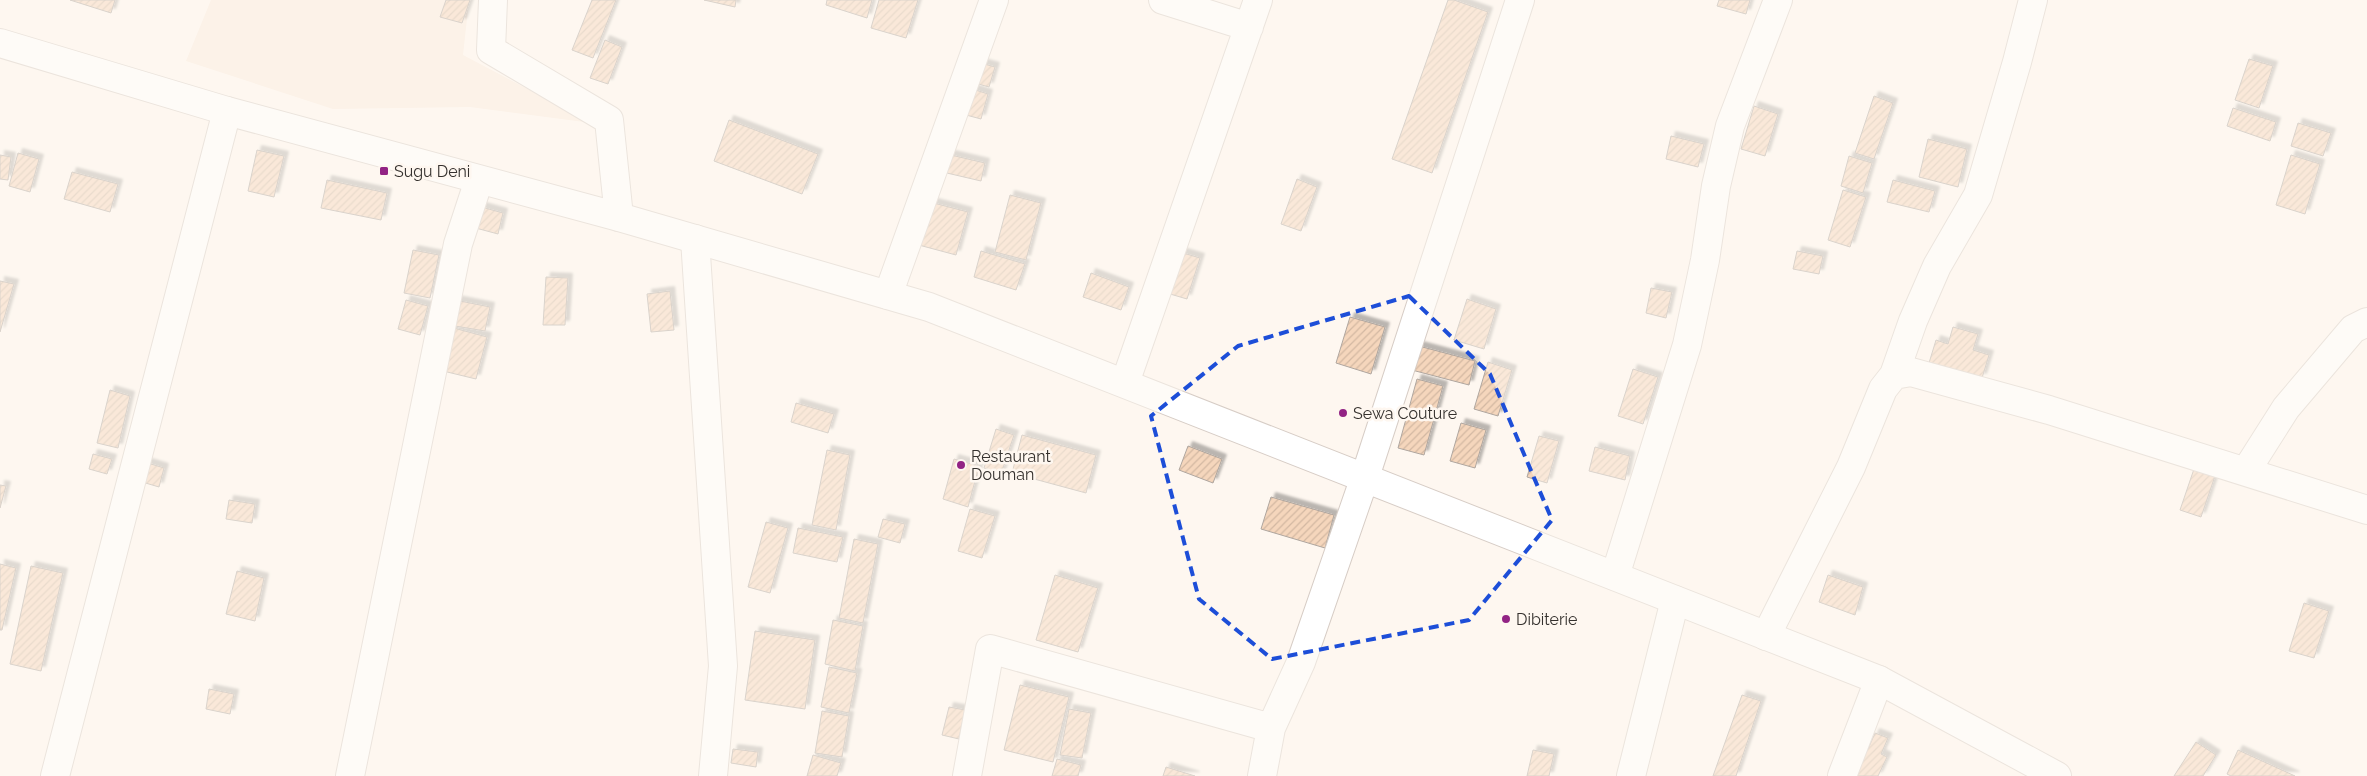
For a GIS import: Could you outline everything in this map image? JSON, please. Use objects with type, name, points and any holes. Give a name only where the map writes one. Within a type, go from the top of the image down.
[{"type":"street","points":[[493,0],[491,50],[609,120],[619,217]]},
{"type":"street","points":[[888,295],[994,0]]},
{"type":"street","points":[[1163,0],[1249,27]]},
{"type":"street","points":[[1125,383],[1258,0]]},
{"type":"street","points":[[1262,776],[1272,728],[1301,662],[1365,477],[1520,0]]},
{"type":"street","points":[[1615,576],[1686,346],[1705,260],[1716,186],[1730,126],[1778,0]]},
{"type":"street","points":[[1766,636],[1851,467],[1884,389],[1894,375],[1913,321],[1938,266],[1978,195],[2033,0]]},
{"type":"street","points":[[0,43],[227,112],[619,217],[929,307],[1878,680],[2057,776]]},
{"type":"street","points":[[55,776],[227,112]]},
{"type":"street","points":[[350,776],[458,244],[478,180]]},
{"type":"street","points":[[695,239],[723,666],[713,776]]},
{"type":"street","points":[[2246,471],[2286,408],[2352,329],[2367,322]]},
{"type":"street","points":[[1894,375],[1911,372],[2022,402],[2367,510]]},
{"type":"street","points":[[1632,776],[1675,600]]},
{"type":"street","points":[[967,776],[990,648],[1272,728]]},
{"type":"street","points":[[1842,776],[1878,680]]},
{"type":"highlighted area","points":[[1409,296],[1490,374],[1552,520],[1469,620],[1272,659],[1199,599],[1151,416],[1238,346]]},
{"type":"shaded area","points":[[211,0],[469,0],[463,55],[592,123],[470,107],[333,109],[186,61]]},
{"type":"building","points":[[70,0],[115,0],[111,13]]},
{"type":"building","points":[[446,0],[470,0],[462,23],[440,17]]},
{"type":"building","points":[[592,0],[616,0],[593,58],[572,50]]},
{"type":"building","points":[[704,0],[736,0],[735,7]]},
{"type":"building","points":[[827,0],[872,0],[867,18],[826,5]]},
{"type":"building","points":[[879,0],[918,0],[906,38],[871,28]]},
{"type":"building","points":[[1448,0],[1454,0],[1488,12],[1432,173],[1392,159]]},
{"type":"building","points":[[1719,0],[1750,0],[1746,14],[1717,6]]},
{"type":"building","points":[[605,40],[622,47],[608,84],[590,78]]},
{"type":"building","points":[[2249,59],[2273,66],[2259,108],[2235,100]]},
{"type":"building","points":[[970,60],[995,67],[989,87],[964,80]]},
{"type":"building","points":[[963,86],[988,94],[981,119],[955,112]]},
{"type":"building","points":[[1874,96],[1893,103],[1874,159],[1855,153]]},
{"type":"building","points":[[1754,106],[1778,114],[1765,156],[1741,149]]},
{"type":"building","points":[[2233,108],[2276,122],[2270,141],[2227,126]]},
{"type":"building","points":[[729,120],[818,154],[802,194],[714,161]]},
{"type":"building","points":[[2298,123],[2331,133],[2323,156],[2291,146]]},
{"type":"building","points":[[1671,136],[1704,144],[1698,167],[1666,159]]},
{"type":"building","points":[[1928,139],[1967,149],[1958,187],[1919,177]]},
{"type":"building","points":[[257,150],[284,156],[274,197],[248,191]]},
{"type":"building","points":[[938,152],[985,163],[981,181],[934,170]]},
{"type":"building","points":[[18,153],[39,159],[30,192],[9,186]]},
{"type":"building","points":[[0,155],[11,157],[8,180],[0,179]]},
{"type":"building","points":[[2291,155],[2320,164],[2305,214],[2276,205]]},
{"type":"building","points":[[1849,156],[1872,163],[1863,193],[1841,186]]},
{"type":"building","points":[[72,172],[118,184],[110,212],[64,199]]},
{"type":"building","points":[[1297,179],[1317,187],[1301,231],[1281,224]]},
{"type":"building","points":[[327,180],[387,193],[381,220],[321,208]]},
{"type":"building","points":[[1893,180],[1935,191],[1929,212],[1887,202]]},
{"type":"building","points":[[1843,190],[1866,197],[1850,247],[1828,240]]},
{"type":"building","points":[[1010,195],[1041,203],[1026,260],[995,252]]},
{"type":"building","points":[[926,201],[968,212],[956,255],[915,244]]},
{"type":"building","points":[[478,206],[503,213],[498,234],[472,227]]},
{"type":"building","points":[[413,250],[439,255],[430,298],[404,293]]},
{"type":"building","points":[[1173,250],[1200,258],[1187,299],[1160,291]]},
{"type":"building","points":[[981,251],[1025,264],[1016,290],[974,277]]},
{"type":"building","points":[[1797,251],[1823,256],[1819,274],[1793,269]]},
{"type":"building","points":[[1091,273],[1129,287],[1121,310],[1083,297]]},
{"type":"building","points":[[546,277],[568,278],[565,325],[543,325]]},
{"type":"building","points":[[0,281],[14,284],[0,332]]},
{"type":"building","points":[[1651,288],[1672,292],[1666,318],[1646,313]]},
{"type":"building","points":[[670,291],[674,330],[651,332],[647,294]]},
{"type":"building","points":[[1467,299],[1496,309],[1484,349],[1454,340]]},
{"type":"building","points":[[406,300],[428,306],[420,335],[398,329]]},
{"type":"building","points":[[455,300],[490,307],[485,331],[449,325]]},
{"type":"building","points":[[1350,317],[1385,327],[1371,374],[1336,363]]},
{"type":"building","points":[[450,327],[487,337],[476,379],[439,370]]},
{"type":"building","points":[[1953,327],[1978,334],[1973,350],[1989,355],[1982,378],[1929,363],[1936,340],[1948,344]]},
{"type":"building","points":[[1415,345],[1475,361],[1469,385],[1408,369]]},
{"type":"building","points":[[1488,362],[1512,370],[1498,416],[1474,409]]},
{"type":"building","points":[[1633,369],[1658,377],[1643,424],[1618,416]]},
{"type":"building","points":[[1417,379],[1443,386],[1424,455],[1398,448]]},
{"type":"building","points":[[110,390],[130,396],[118,448],[97,443]]},
{"type":"building","points":[[796,403],[834,414],[828,433],[791,422]]},
{"type":"building","points":[[1461,423],[1486,430],[1475,468],[1450,461]]},
{"type":"building","points":[[996,429],[1014,435],[1001,474],[984,468]]},
{"type":"building","points":[[1022,435],[1096,455],[1086,493],[1012,473]]},
{"type":"building","points":[[1539,436],[1559,441],[1547,483],[1527,477]]},
{"type":"building","points":[[1188,446],[1222,459],[1213,483],[1179,470]]},
{"type":"building","points":[[1595,447],[1630,456],[1625,480],[1589,471]]},
{"type":"building","points":[[827,450],[850,455],[836,530],[812,525]]},
{"type":"building","points":[[93,454],[112,459],[107,474],[89,469]]},
{"type":"building","points":[[954,459],[979,466],[968,507],[943,499]]},
{"type":"building","points":[[138,460],[164,468],[159,487],[132,479]]},
{"type":"building","points":[[2195,466],[2216,473],[2201,517],[2180,510]]},
{"type":"building","points":[[0,485],[6,486],[0,508]]},
{"type":"building","points":[[1271,497],[1334,515],[1325,548],[1261,529]]},
{"type":"building","points":[[229,500],[255,504],[252,523],[226,519]]},
{"type":"building","points":[[970,509],[995,516],[982,558],[958,551]]},
{"type":"building","points":[[883,519],[905,524],[900,543],[878,537]]},
{"type":"building","points":[[766,522],[788,528],[770,593],[748,587]]},
{"type":"building","points":[[798,528],[843,537],[837,562],[793,553]]},
{"type":"building","points":[[854,539],[878,544],[863,623],[839,618]]},
{"type":"building","points":[[0,564],[16,568],[2,630],[0,630]]},
{"type":"building","points":[[31,566],[63,573],[41,671],[10,664]]},
{"type":"building","points":[[237,571],[264,578],[255,621],[226,614]]},
{"type":"building","points":[[1055,575],[1098,588],[1078,652],[1036,640]]},
{"type":"building","points":[[1828,575],[1863,587],[1855,615],[1819,602]]},
{"type":"building","points":[[2304,603],[2329,611],[2314,658],[2289,651]]},
{"type":"building","points":[[833,620],[863,626],[855,671],[825,664]]},
{"type":"building","points":[[755,631],[815,640],[805,709],[745,700]]},
{"type":"building","points":[[829,667],[857,673],[849,713],[821,707]]},
{"type":"building","points":[[1020,685],[1069,697],[1053,762],[1004,750]]},
{"type":"building","points":[[209,689],[234,694],[230,714],[206,709]]},
{"type":"building","points":[[1742,695],[1761,701],[1736,776],[1713,776]]},
{"type":"building","points":[[949,707],[965,710],[959,739],[942,735]]},
{"type":"building","points":[[1069,709],[1091,713],[1082,758],[1060,755]]},
{"type":"building","points":[[822,711],[849,716],[842,757],[815,753]]},
{"type":"building","points":[[1875,733],[1888,738],[1881,754],[1887,757],[1878,776],[1845,776],[1858,744],[1868,749]]},
{"type":"building","points":[[2196,742],[2216,755],[2203,776],[2174,776]]},
{"type":"building","points":[[733,749],[758,752],[756,767],[731,763]]},
{"type":"building","points":[[1533,750],[1554,754],[1549,776],[1527,776]]},
{"type":"building","points":[[2238,750],[2295,776],[2231,776],[2227,774]]},
{"type":"building","points":[[813,755],[841,763],[837,776],[807,776]]},
{"type":"building","points":[[1057,759],[1081,765],[1078,776],[1052,776]]},
{"type":"building","points":[[1166,767],[1195,776],[1163,776]]},
{"type":"place","name":"Sugu Deni","points":[[384,171]]},
{"type":"place","name":"Sewa Couture","points":[[1343,413]]},
{"type":"place","name":"Restaurant Douman","points":[[961,465]]},
{"type":"place","name":"Dibiterie","points":[[1506,619]]}]
